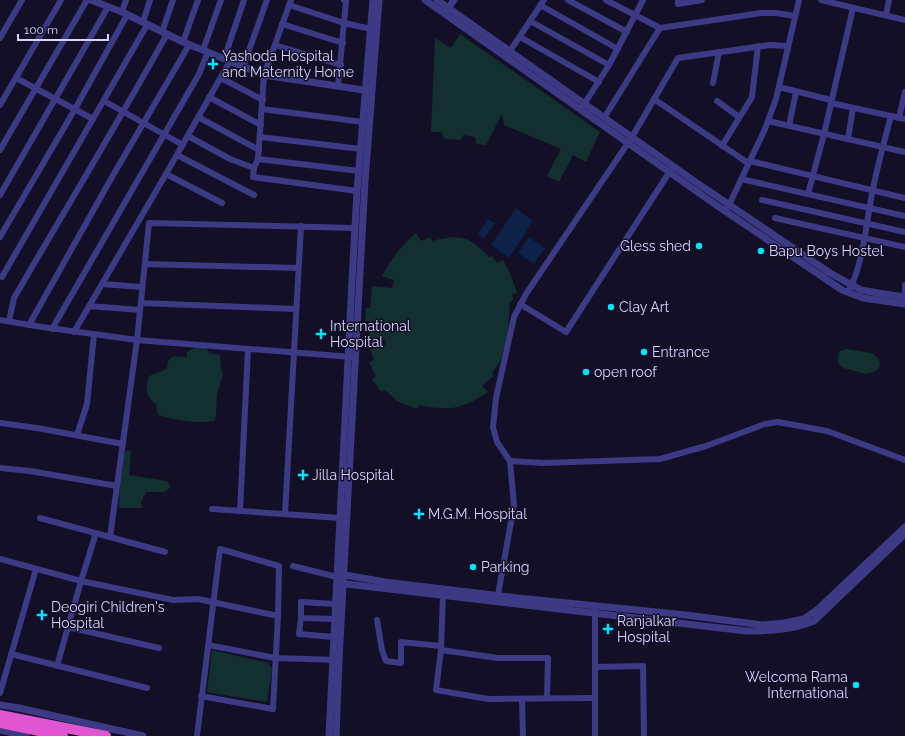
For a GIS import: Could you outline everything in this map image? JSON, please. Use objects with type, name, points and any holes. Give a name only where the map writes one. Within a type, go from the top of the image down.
[{"type":"highway","points":[[0,715],[106,736]]},
{"type":"highway","points":[[0,723],[63,736]]},
{"type":"street","points":[[0,38],[22,0]]},
{"type":"street","points":[[0,105],[3,95],[16,78],[61,0]]},
{"type":"street","points":[[0,150],[86,0]]},
{"type":"street","points":[[91,0],[105,4],[186,43],[264,75],[369,90]]},
{"type":"street","points":[[0,237],[75,109],[125,13],[126,0]]},
{"type":"street","points":[[2,277],[104,101],[145,23],[150,0]]},
{"type":"street","points":[[9,322],[14,298],[123,112],[164,33],[172,0]]},
{"type":"street","points":[[29,325],[112,177],[144,124],[186,43],[198,0]]},
{"type":"street","points":[[52,329],[163,134],[199,74],[221,0]]},
{"type":"street","points":[[74,332],[221,78],[244,0]]},
{"type":"street","points":[[243,66],[267,0]]},
{"type":"street","points":[[338,86],[346,1],[344,0]]},
{"type":"street","points":[[336,736],[336,660],[340,518],[364,181],[373,0]]},
{"type":"street","points":[[329,736],[336,660],[334,637],[335,604],[339,578],[352,357],[357,191],[363,122],[369,90],[379,0]]},
{"type":"street","points":[[425,0],[443,6],[508,54],[842,290],[863,298],[905,304]]},
{"type":"street","points":[[443,6],[454,0]]},
{"type":"street","points":[[568,0],[627,32]]},
{"type":"street","points":[[606,0],[660,28],[761,13],[776,13],[795,16]]},
{"type":"street","points":[[583,107],[618,50],[643,0]]},
{"type":"street","points":[[678,0],[678,4],[700,0]]},
{"type":"street","points":[[727,208],[768,121],[776,99],[799,0]]},
{"type":"street","points":[[820,0],[905,20]]},
{"type":"street","points":[[886,15],[889,0]]},
{"type":"street","points":[[357,191],[253,177],[259,150],[264,75],[290,2],[344,23],[371,29]]},
{"type":"street","points":[[508,54],[542,2],[618,50]]},
{"type":"street","points":[[0,195],[55,98],[105,4]]},
{"type":"street","points":[[808,194],[824,134],[853,8]]},
{"type":"street","points":[[530,21],[609,65]]},
{"type":"street","points":[[282,24],[343,43]]},
{"type":"street","points":[[604,118],[660,28]]},
{"type":"street","points":[[520,37],[599,82]]},
{"type":"street","points":[[275,45],[341,65]]},
{"type":"street","points":[[498,596],[514,505],[510,461],[497,442],[493,427],[499,384],[514,317],[520,304],[630,140],[678,58],[758,46],[788,46]]},
{"type":"street","points":[[722,146],[752,97],[758,46]]},
{"type":"street","points":[[713,83],[719,52]]},
{"type":"street","points":[[16,78],[93,119]]},
{"type":"street","points":[[221,78],[263,100]]},
{"type":"street","points":[[779,87],[853,108],[902,118],[905,92]]},
{"type":"street","points":[[789,126],[796,92]]},
{"type":"street","points":[[210,97],[261,125]]},
{"type":"street","points":[[654,99],[722,146],[749,162],[905,198]]},
{"type":"street","points":[[104,101],[183,145]]},
{"type":"street","points":[[717,101],[739,117]]},
{"type":"street","points":[[583,107],[604,118],[630,140]]},
{"type":"street","points":[[848,139],[853,108]]},
{"type":"street","points":[[262,109],[363,122]]},
{"type":"street","points":[[848,292],[852,285],[859,263],[872,191],[891,116]]},
{"type":"street","points":[[198,117],[259,150]]},
{"type":"street","points":[[768,121],[905,152]]},
{"type":"street","points":[[188,136],[230,159],[254,168]]},
{"type":"street","points":[[260,137],[361,149]]},
{"type":"street","points":[[177,155],[254,195]]},
{"type":"street","points":[[258,159],[359,171]]},
{"type":"street","points":[[520,304],[566,332],[672,169]]},
{"type":"street","points":[[166,174],[222,203]]},
{"type":"street","points":[[741,179],[905,216]]},
{"type":"street","points":[[762,200],[905,232]]},
{"type":"street","points":[[727,208],[830,273],[861,290],[905,296],[905,285]]},
{"type":"street","points":[[775,218],[905,247]]},
{"type":"street","points":[[110,537],[137,340],[149,223],[355,228]]},
{"type":"street","points":[[285,514],[301,226]]},
{"type":"street","points":[[145,264],[298,268]]},
{"type":"street","points":[[102,284],[142,287]]},
{"type":"street","points":[[141,303],[296,309]]},
{"type":"street","points":[[89,306],[140,310]]},
{"type":"street","points":[[0,320],[52,329],[137,340],[352,357]]},
{"type":"street","points":[[77,435],[87,404],[94,334]]},
{"type":"street","points":[[240,511],[248,349]]},
{"type":"street","points":[[510,461],[543,463],[660,460],[706,446],[765,424],[778,422],[827,431],[905,460]]},
{"type":"street","points":[[0,423],[123,444]]},
{"type":"street","points":[[0,468],[30,471],[117,486]]},
{"type":"street","points":[[212,509],[340,518]]},
{"type":"street","points":[[40,518],[165,552]]},
{"type":"street","points":[[339,578],[498,596],[595,609],[683,624],[746,631],[763,628],[785,630],[801,627],[814,621],[875,560],[905,527]]},
{"type":"street","points":[[58,666],[81,581],[96,533]]},
{"type":"street","points":[[875,560],[905,534]]},
{"type":"street","points":[[196,736],[220,549],[279,566],[273,709],[202,696]]},
{"type":"street","points":[[0,559],[81,581],[173,600],[198,598],[278,616]]},
{"type":"street","points":[[293,566],[339,578],[443,594],[595,609]]},
{"type":"street","points":[[0,693],[36,569]]},
{"type":"street","points":[[443,594],[441,648],[436,690],[488,699],[594,698]]},
{"type":"street","points":[[334,637],[299,634],[301,602],[335,604]]},
{"type":"street","points":[[595,609],[595,736]]},
{"type":"street","points":[[301,618],[335,619]]},
{"type":"street","points":[[377,620],[382,650],[386,661],[400,663],[402,642],[498,658],[548,658],[547,698]]},
{"type":"street","points":[[68,627],[159,648]]},
{"type":"street","points":[[208,645],[276,658],[336,660]]},
{"type":"street","points":[[11,654],[148,688]]},
{"type":"street","points":[[595,667],[643,666],[644,736]]},
{"type":"street","points":[[522,699],[523,736]]},
{"type":"street","points":[[0,706],[19,708],[143,736]]},
{"type":"street","points":[[0,730],[26,736]]},
{"type":"green space","points":[[460,34],[600,132],[586,162],[573,155],[559,182],[547,176],[561,149],[504,125],[502,114],[486,145],[476,144],[475,137],[463,135],[461,140],[445,139],[441,132],[431,132],[435,38],[451,48]]},
{"type":"green space","points":[[416,233],[421,241],[431,237],[432,241],[458,237],[464,238],[470,241],[489,257],[492,256],[497,263],[503,260],[510,273],[517,293],[512,294],[513,300],[510,302],[508,334],[500,362],[492,373],[494,376],[482,386],[488,392],[463,406],[455,408],[439,408],[419,405],[416,409],[397,401],[385,390],[381,392],[372,379],[376,376],[369,362],[374,360],[370,349],[386,345],[385,339],[370,339],[370,321],[365,321],[366,308],[370,308],[372,286],[392,288],[394,280],[382,276],[397,253]]},
{"type":"green space","points":[[197,346],[205,347],[210,353],[220,355],[221,370],[223,373],[217,395],[215,421],[186,421],[158,415],[156,404],[152,401],[147,392],[149,376],[167,369],[168,361],[173,356],[187,357],[187,352]]},
{"type":"green space","points":[[847,349],[872,353],[879,359],[880,366],[872,373],[866,374],[840,366],[838,363],[838,356],[840,351]]},
{"type":"green space","points":[[126,451],[131,451],[129,475],[167,481],[171,487],[165,492],[146,492],[141,502],[142,508],[119,508],[120,475],[123,470],[123,456]]},
{"type":"green space","points":[[212,650],[268,663],[272,669],[267,702],[207,692]]},
{"type":"water","points":[[516,208],[533,221],[509,258],[491,245]]},
{"type":"water","points":[[488,219],[495,223],[484,239],[478,234]]},
{"type":"water","points":[[529,237],[545,248],[534,264],[518,253]]},
{"type":"place","name":"Yashoda Hospital and Maternity Home","points":[[213,64]]},
{"type":"place","name":"Gless shed","points":[[699,246]]},
{"type":"place","name":"Bapu Boys Hostel","points":[[761,251]]},
{"type":"place","name":"Clay Art","points":[[611,307]]},
{"type":"place","name":"International Hospital","points":[[321,334]]},
{"type":"place","name":"Entrance","points":[[644,352]]},
{"type":"place","name":"open roof","points":[[586,372]]},
{"type":"place","name":"Jilla Hospital","points":[[303,475]]},
{"type":"place","name":"M.G.M. Hospital","points":[[419,514]]},
{"type":"place","name":"Parking","points":[[473,567]]},
{"type":"place","name":"Deogiri Children's Hospital","points":[[42,615]]},
{"type":"place","name":"Ranjalkar Hospital","points":[[608,629]]},
{"type":"place","name":"Welcoma Rama International","points":[[856,685]]}]
